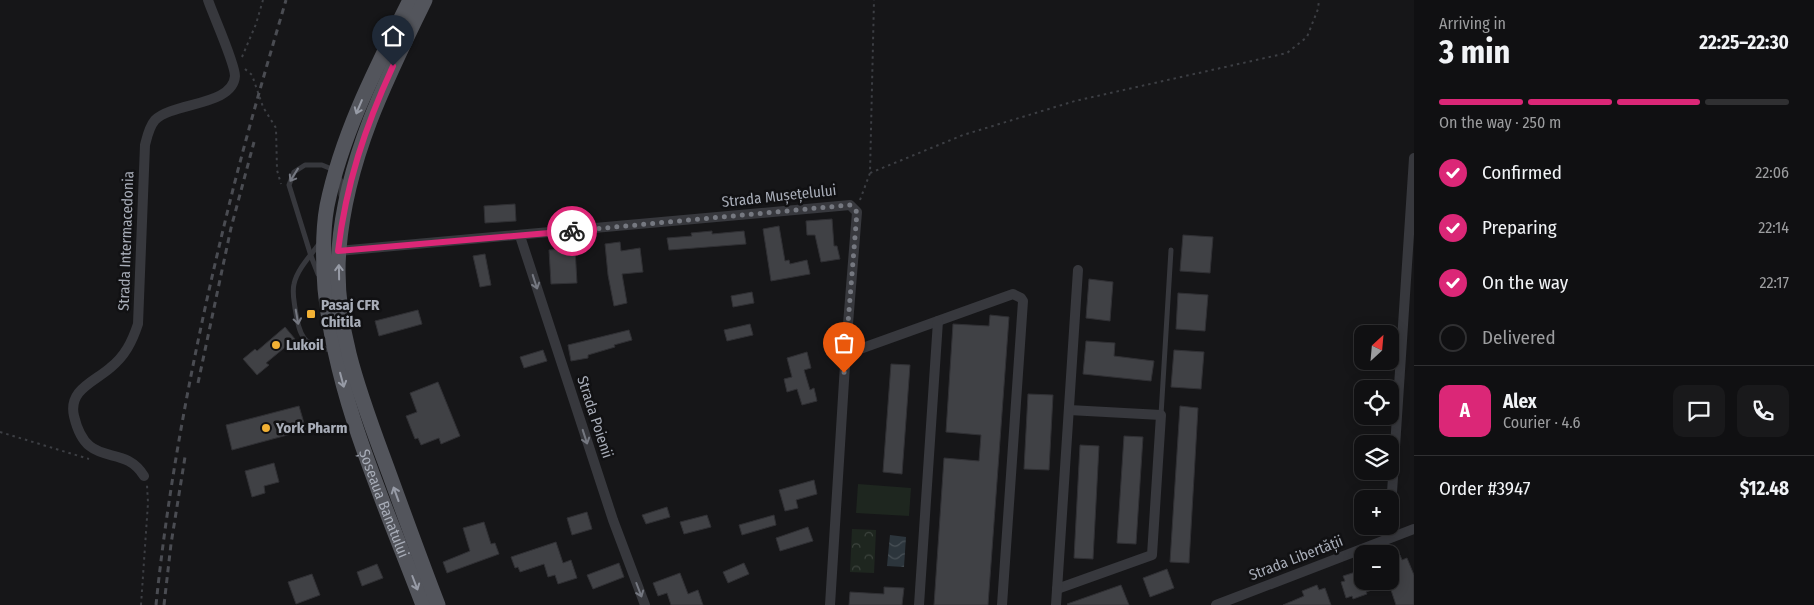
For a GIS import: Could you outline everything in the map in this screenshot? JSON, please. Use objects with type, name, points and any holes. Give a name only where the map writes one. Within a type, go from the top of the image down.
[{"type":"main road","name":"Șoseaua Banatului","points":[[410,0],[357,111],[336,172],[327,206],[323,262],[335,350],[356,428],[425,605]]},
{"type":"main road","name":"Șoseaua Banatului","points":[[425,0],[378,98],[363,137],[344,205],[338,251],[342,309],[354,372],[425,605]]},
{"type":"street","name":"Strada Intermacedonia","points":[[144,476],[138,466],[130,461],[101,454],[89,447],[82,439],[72,408],[77,393],[111,368],[123,355],[132,341],[138,324],[145,145],[150,127],[155,121],[170,111],[217,97],[229,88],[233,82],[234,69],[208,0]]},
{"type":"street","points":[[1389,538],[1414,158]]},
{"type":"street","name":"Strada Mușețelului","points":[[338,251],[520,236],[846,204],[854,207],[857,212],[830,605]]},
{"type":"street","name":"Strada Poienii","points":[[520,236],[613,520],[645,605]]},
{"type":"street","points":[[1056,605],[1078,270]]},
{"type":"street","points":[[846,354],[1013,294],[1018,295],[1023,301],[1002,605]]},
{"type":"street","points":[[919,605],[938,321]]},
{"type":"street","points":[[1057,589],[1152,555],[1161,416],[1069,410]]},
{"type":"street","name":"Strada Libertății","points":[[1216,605],[1414,528]]},
{"type":"lane","points":[[326,294],[290,194],[290,178],[300,167],[309,164],[322,164],[336,172],[342,193],[336,230],[338,251]]},
{"type":"lane","points":[[324,237],[294,283],[293,297],[299,331],[302,336],[310,344],[335,350]]},
{"type":"lane","points":[[1161,416],[1171,250]]},
{"type":"path","points":[[263,0],[256,24],[239,64],[252,75],[263,107],[276,128],[278,177],[280,184],[290,194]]},
{"type":"path","points":[[854,207],[861,198],[870,173],[874,0]]},
{"type":"path","points":[[870,173],[963,135],[1075,101],[1287,53],[1307,37],[1318,9],[1319,0]]},
{"type":"path","points":[[0,432],[90,459]]},
{"type":"path","points":[[141,605],[148,491],[144,476]]},
{"type":"green space","points":[[858,484],[911,488],[909,516],[856,513]]},
{"type":"green space","points":[[852,529],[876,530],[874,573],[850,572]]},
{"type":"water","points":[[890,535],[906,537],[904,567],[887,566]]},
{"type":"building","points":[[515,204],[516,221],[485,223],[484,206]]},
{"type":"building","points":[[832,219],[834,246],[837,246],[840,259],[821,262],[815,235],[807,235],[806,221]]},
{"type":"building","points":[[779,226],[785,261],[789,260],[790,264],[807,260],[810,274],[771,281],[763,229]]},
{"type":"building","points":[[712,231],[712,234],[744,231],[746,244],[669,250],[667,238],[692,236],[691,233]]},
{"type":"building","points":[[1183,235],[1213,237],[1210,273],[1180,271]]},
{"type":"building","points":[[620,242],[621,251],[640,248],[643,272],[622,274],[627,303],[614,306],[605,244]]},
{"type":"building","points":[[575,248],[577,283],[551,284],[549,250]]},
{"type":"building","points":[[485,254],[491,285],[480,287],[473,256]]},
{"type":"building","points":[[1089,279],[1113,282],[1110,321],[1086,318]]},
{"type":"building","points":[[752,292],[754,303],[733,307],[731,296]]},
{"type":"building","points":[[1178,293],[1208,295],[1205,331],[1176,329]]},
{"type":"building","points":[[418,310],[422,324],[379,336],[375,321]]},
{"type":"building","points":[[990,315],[1009,317],[988,605],[934,605],[944,458],[979,461],[981,435],[946,432],[953,324],[989,326]]},
{"type":"building","points":[[750,324],[753,335],[727,341],[724,330]]},
{"type":"building","name":"Lukoil","points":[[285,327],[295,339],[266,363],[269,365],[257,375],[243,359],[255,349],[257,351]]},
{"type":"building","points":[[629,330],[632,340],[588,355],[588,358],[571,361],[568,345]]},
{"type":"building","points":[[1086,341],[1115,343],[1114,356],[1154,361],[1151,381],[1083,374]]},
{"type":"building","points":[[543,350],[547,361],[524,368],[520,357]]},
{"type":"building","points":[[1174,350],[1204,352],[1201,389],[1171,387]]},
{"type":"building","points":[[807,352],[811,368],[804,370],[810,390],[814,388],[817,401],[802,405],[797,389],[787,392],[784,379],[792,377],[787,358]]},
{"type":"building","points":[[891,364],[910,365],[902,474],[883,472]]},
{"type":"building","points":[[438,382],[460,436],[441,444],[439,438],[421,445],[418,438],[415,439],[406,416],[417,412],[410,393]]},
{"type":"building","points":[[1028,394],[1053,395],[1049,470],[1024,469]]},
{"type":"building","name":"York Pharm","points":[[299,406],[306,430],[232,450],[226,425]]},
{"type":"building","points":[[1180,406],[1198,408],[1189,563],[1170,562]]},
{"type":"building","points":[[1124,436],[1143,437],[1136,544],[1117,543]]},
{"type":"building","points":[[1080,445],[1099,446],[1093,559],[1074,558]]},
{"type":"building","points":[[274,463],[279,482],[264,486],[265,493],[252,497],[245,471]]},
{"type":"building","points":[[814,480],[817,494],[796,500],[798,508],[785,511],[779,490]]},
{"type":"building","points":[[667,507],[670,517],[646,524],[642,515]]},
{"type":"building","points":[[587,512],[592,529],[572,535],[567,518]]},
{"type":"building","points":[[707,515],[711,527],[684,534],[680,522]]},
{"type":"building","points":[[774,515],[776,525],[742,535],[739,525]]},
{"type":"building","points":[[484,522],[491,544],[495,543],[499,554],[447,573],[443,562],[470,551],[463,528]]},
{"type":"building","points":[[808,527],[813,541],[780,551],[776,538]]},
{"type":"building","points":[[556,542],[563,563],[571,560],[577,578],[558,584],[555,575],[548,577],[544,564],[520,572],[518,567],[515,568],[511,557]]},
{"type":"building","points":[[1399,555],[1402,560],[1407,558],[1414,575],[1414,605],[1396,605],[1391,590],[1399,590]]},
{"type":"building","points":[[619,563],[624,577],[593,589],[587,575]]},
{"type":"building","points":[[744,563],[749,574],[728,583],[723,572]]},
{"type":"building","points":[[377,564],[383,578],[362,586],[357,572]]},
{"type":"building","points":[[1167,569],[1174,588],[1150,597],[1143,578]]},
{"type":"building","points":[[680,573],[688,594],[698,590],[703,605],[671,605],[667,593],[658,596],[653,583]]},
{"type":"building","points":[[1354,573],[1354,590],[1372,590],[1366,592],[1367,594],[1353,599],[1352,596],[1346,598],[1341,582],[1345,581],[1343,576]]},
{"type":"building","points":[[312,574],[320,595],[296,604],[288,582]]},
{"type":"building","points":[[1121,585],[1129,605],[1067,604]]},
{"type":"building","points":[[1317,585],[1319,590],[1325,588],[1331,605],[1283,605],[1304,596],[1302,591]]},
{"type":"building","points":[[884,587],[904,588],[902,605],[849,605],[850,592],[884,594]]},
{"type":"railway","points":[[156,605],[175,462],[203,320],[238,169],[286,0]]},
{"type":"railway","points":[[198,383],[231,228],[254,142]]},
{"type":"railway","points":[[164,605],[171,544],[185,457]]},
{"type":"way so far","points":[[572,231],[846,204],[854,207],[857,212],[844,373]]},
{"type":"place","name":"Pasaj CFR Chitila","points":[[311,314]]},
{"type":"place","name":"Lukoil","points":[[276,345]]},
{"type":"place","name":"York Pharm","points":[[266,428]]},
{"type":"route","points":[[393,66],[378,98],[357,155],[344,205],[338,251],[572,231]]}]
